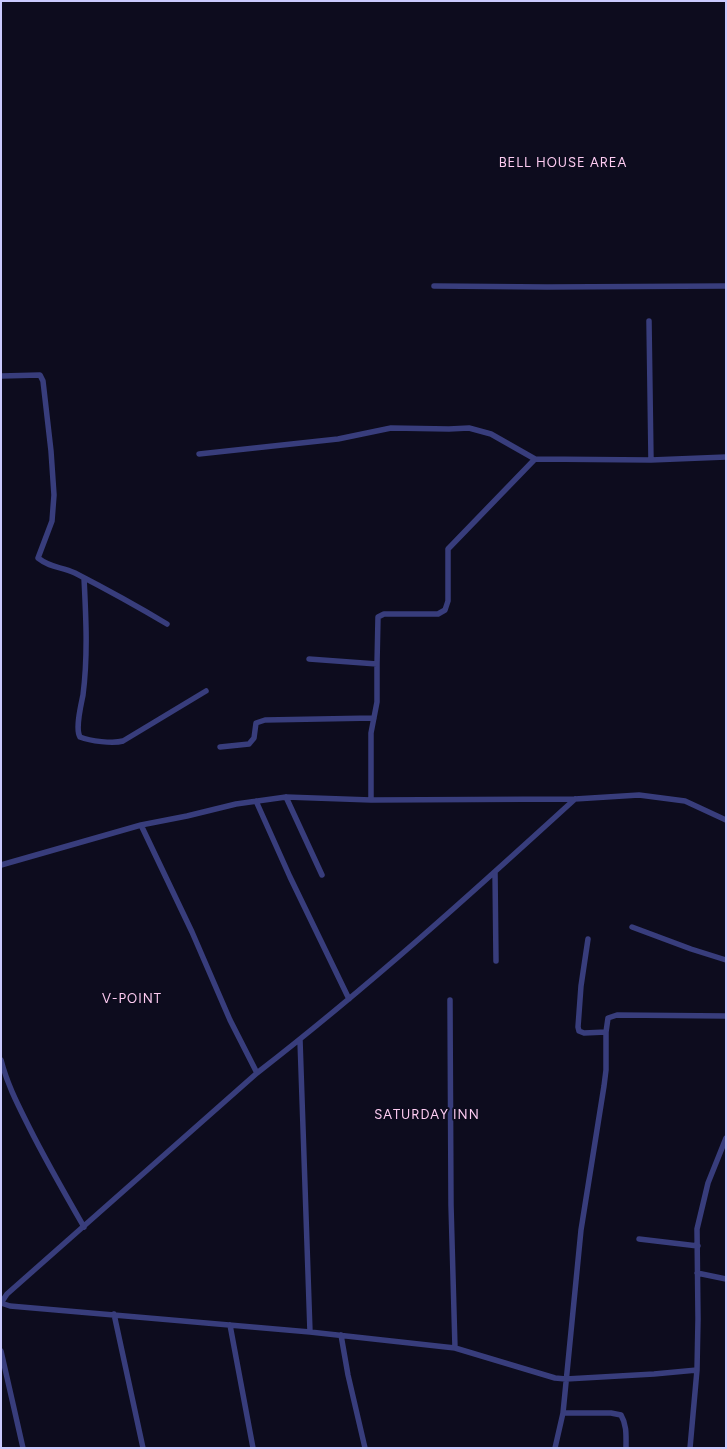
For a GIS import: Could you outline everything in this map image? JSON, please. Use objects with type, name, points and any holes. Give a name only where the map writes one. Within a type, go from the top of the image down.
[{"type":"street","points":[[434,286],[726,286]]},
{"type":"street","points":[[649,321],[651,460]]},
{"type":"street","points":[[1,376],[40,375],[43,381],[51,451],[54,495],[52,521],[38,558],[47,565],[71,571],[145,610],[167,624]]},
{"type":"street","points":[[199,454],[338,439],[391,428],[469,428],[491,434],[535,460],[651,460],[726,457]]},
{"type":"street","points":[[371,800],[371,733],[377,689],[378,617],[384,614],[438,614],[445,610],[448,601],[448,549],[535,460]]},
{"type":"street","points":[[84,578],[86,635],[84,690],[78,730],[80,737],[91,740],[117,743],[123,741],[206,691]]},
{"type":"street","points":[[309,659],[377,664]]},
{"type":"street","points":[[220,747],[249,744],[254,738],[256,723],[264,720],[374,718]]},
{"type":"street","points":[[1,865],[141,825],[236,804],[286,796],[371,800],[575,799],[639,795],[685,801],[726,820]]},
{"type":"street","points":[[286,796],[322,875]]},
{"type":"street","points":[[575,799],[495,872],[349,999],[300,1040],[257,1073],[84,1227],[6,1294],[1,1303],[10,1306],[310,1332],[455,1348],[555,1378],[566,1379],[697,1370]]},
{"type":"street","points":[[256,801],[290,877],[349,999]]},
{"type":"street","points":[[141,825],[192,932],[230,1020],[257,1073]]},
{"type":"street","points":[[495,872],[496,961]]},
{"type":"street","points":[[632,927],[691,949],[726,960]]},
{"type":"street","points":[[588,939],[581,986],[578,1027],[579,1031],[584,1033],[606,1032]]},
{"type":"street","points":[[450,1000],[451,1205],[455,1348]]},
{"type":"street","points":[[555,1448],[563,1413],[581,1230],[606,1070],[606,1032],[608,1018],[617,1015],[726,1016]]},
{"type":"street","points":[[300,1040],[310,1332]]},
{"type":"street","points":[[1,1060],[5,1078],[23,1115],[42,1153],[84,1227]]},
{"type":"street","points":[[690,1448],[697,1370],[698,1229],[704,1196],[714,1166],[726,1138]]},
{"type":"street","points":[[639,1239],[698,1246]]},
{"type":"street","points":[[697,1273],[726,1279]]},
{"type":"street","points":[[114,1314],[143,1448]]},
{"type":"street","points":[[230,1325],[253,1448]]},
{"type":"street","points":[[341,1335],[348,1375],[365,1448]]},
{"type":"street","points":[[1,1351],[23,1448]]},
{"type":"street","points":[[563,1413],[611,1413],[621,1415],[624,1420],[626,1430],[626,1448]]},
{"type":"district","name":"BELL HOUSE AREA","points":[[563,163]]},
{"type":"district","name":"V-POINT","points":[[132,999]]},
{"type":"district","name":"SATURDAY INN","points":[[427,1115]]}]
